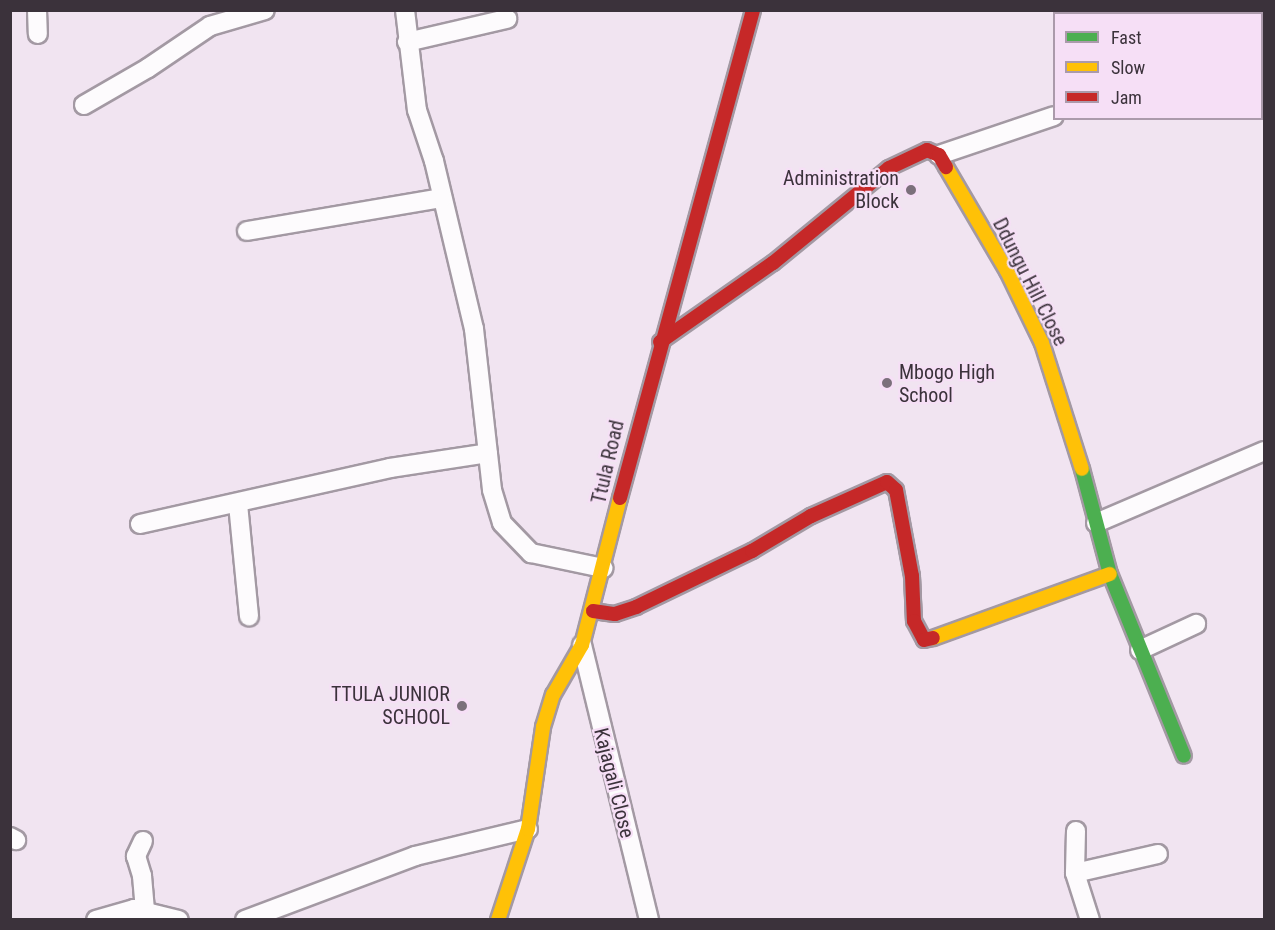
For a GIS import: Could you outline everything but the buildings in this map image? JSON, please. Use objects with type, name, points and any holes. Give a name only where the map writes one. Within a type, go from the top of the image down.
[{"type":"street","points":[[36,10],[38,34]]},
{"type":"street","points":[[84,105],[148,68],[210,26],[265,10]]},
{"type":"street","points":[[405,10],[407,42],[417,110],[442,198],[474,329],[492,490],[502,523],[516,541],[545,559],[603,568]]},
{"type":"street","name":"Ttula Road","points":[[498,920],[528,829],[543,727],[553,695],[582,645],[593,611],[660,342],[753,10]]},
{"type":"street","points":[[407,42],[507,19]]},
{"type":"street","points":[[660,342],[773,264],[889,168],[927,150],[939,155],[1053,116]]},
{"type":"street","name":"Ddungu Hill Close","points":[[939,155],[1007,271],[1042,343],[1073,434],[1110,574],[1184,756]]},
{"type":"street","points":[[247,231],[442,198]]},
{"type":"street","points":[[1096,523],[1264,451]]},
{"type":"street","points":[[140,524],[238,504],[390,468],[488,453]]},
{"type":"street","points":[[593,611],[615,614],[636,607],[752,551],[811,516],[887,482],[896,490],[912,576],[914,621],[924,640],[958,632],[1013,607],[1110,574]]},
{"type":"street","points":[[238,504],[249,616]]},
{"type":"street","points":[[1140,650],[1196,624]]},
{"type":"street","name":"Kajagali Close","points":[[582,645],[649,920]]},
{"type":"street","points":[[245,920],[415,856],[528,829]]},
{"type":"street","points":[[1076,831],[1072,855],[1075,873],[1090,920]]},
{"type":"street","points":[[143,841],[135,856],[142,876],[145,909]]},
{"type":"street","points":[[1075,873],[1158,854]]},
{"type":"street","points":[[96,920],[145,909],[179,920]]},
{"type":"traffic: fast","points":[[1082,469],[1110,574],[1184,756]]},
{"type":"traffic: slow","points":[[946,167],[1007,271],[1042,343],[1082,469]]},
{"type":"traffic: slow","points":[[498,920],[528,829],[543,727],[553,695],[582,645],[620,498]]},
{"type":"traffic: slow","points":[[933,638],[1110,574]]},
{"type":"traffic: jam","points":[[620,498],[753,10]]},
{"type":"traffic: jam","points":[[660,342],[773,263],[889,168],[927,150],[939,155],[946,167]]},
{"type":"traffic: jam","points":[[593,611],[615,614],[636,607],[752,551],[811,516],[887,482],[896,490],[912,576],[914,621],[924,640],[933,638]]},
{"type":"place","name":"Administration Block","points":[[911,190]]},
{"type":"place","name":"Mbogo High School","points":[[887,383]]},
{"type":"place","name":"TTULA JUNIOR SCHOOL","points":[[462,706]]}]
